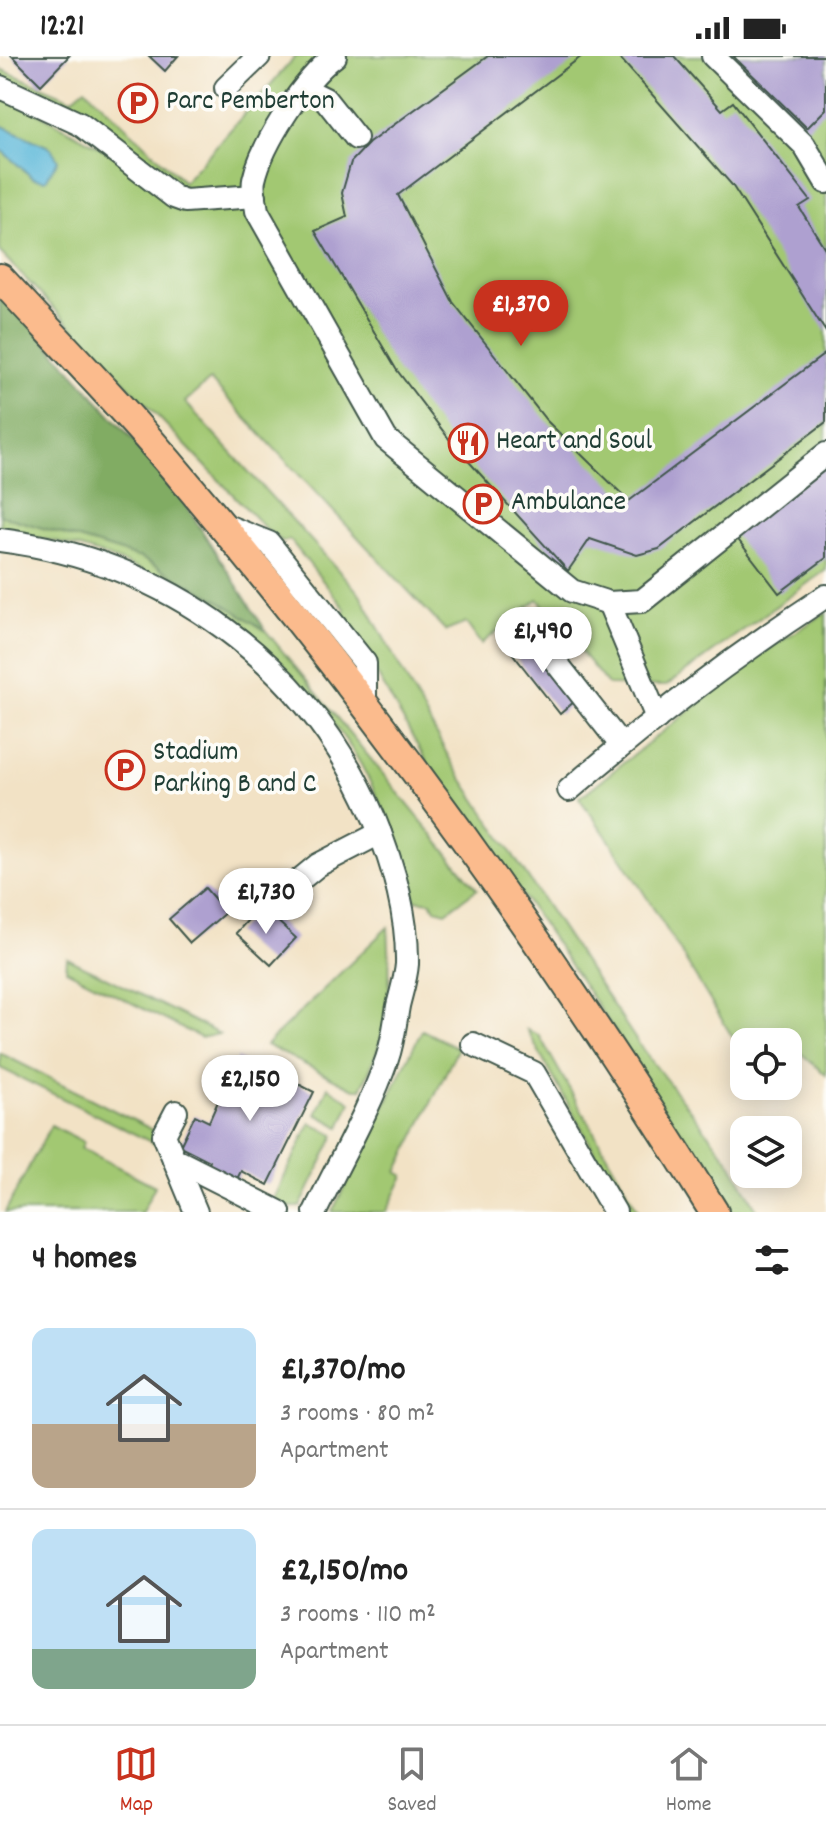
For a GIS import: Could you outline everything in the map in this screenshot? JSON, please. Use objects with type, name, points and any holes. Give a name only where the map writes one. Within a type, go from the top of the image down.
[{"type":"main road","points":[[0,278],[183,478],[421,778],[613,1049],[714,1212]]},
{"type":"lane","points":[[226,88],[259,56]]},
{"type":"lane","points":[[335,56],[323,65],[274,132],[253,182],[257,211],[386,439],[572,591],[609,603],[642,601],[826,454]]},
{"type":"lane","points":[[713,56],[804,145],[826,182]]},
{"type":"lane","points":[[0,87],[80,124],[174,197],[185,201],[255,196]]},
{"type":"lane","points":[[305,89],[325,99],[356,138]]},
{"type":"lane","points":[[0,540],[88,558],[129,573],[222,626],[284,677],[330,735],[356,776],[380,833],[401,903],[407,966],[387,1058],[315,1212]]},
{"type":"lane","points":[[569,790],[621,745],[752,645],[826,596]]},
{"type":"lane","points":[[609,603],[657,718]]},
{"type":"lane","points":[[548,652],[621,745]]},
{"type":"lane","points":[[285,892],[318,865],[380,833]]},
{"type":"lane","points":[[473,1044],[534,1073],[615,1212]]},
{"type":"lane","points":[[176,1112],[164,1135],[196,1212]]},
{"type":"lane","points":[[174,1159],[279,1212]]},
{"type":"lane","points":[[178,1212],[189,1212]]},
{"type":"green space","points":[[296,56],[826,56],[826,570],[666,686],[608,685],[538,599],[481,644],[466,623],[446,631],[210,380],[185,402],[360,594],[453,765],[640,1046],[730,1162],[730,1188],[745,1188],[758,1212],[727,1212],[634,1060],[542,923],[429,766],[343,614],[346,610],[290,540],[283,542],[266,529],[0,252],[0,149],[33,178],[51,148],[0,125],[0,92],[179,191],[0,80],[0,69],[72,99],[85,88],[184,182]]},
{"type":"green space","points":[[0,291],[171,482],[266,631],[220,601],[141,558],[0,515]]},
{"type":"green space","points":[[0,515],[141,558],[220,601],[266,631],[477,889],[446,912],[435,909],[431,902],[415,900],[380,802],[351,748],[319,705],[243,631],[200,601],[153,576],[105,556],[53,541],[0,532]]},
{"type":"green space","points":[[826,613],[826,1075],[802,1054],[802,1028],[730,1028],[730,1033],[642,890],[579,798],[765,651]]},
{"type":"green space","points":[[388,927],[390,972],[384,1028],[361,1089],[354,1089],[266,1045]]},
{"type":"green space","points":[[67,958],[219,1034],[201,1038],[66,970]]},
{"type":"green space","points":[[422,1030],[458,1048],[397,1172],[404,1176],[386,1212],[332,1212]]},
{"type":"green space","points":[[527,1030],[539,1035],[639,1212],[628,1212]]},
{"type":"green space","points":[[0,1053],[155,1131],[157,1145],[0,1068]]},
{"type":"green space","points":[[328,1087],[351,1102],[340,1127],[316,1114]]},
{"type":"green space","points":[[310,1123],[335,1135],[300,1207],[285,1207],[273,1201]]},
{"type":"green space","points":[[51,1125],[84,1142],[81,1148],[155,1186],[142,1212],[5,1212]]},
{"type":"water","points":[[0,125],[51,148],[58,160],[46,180],[33,178],[0,149]]},
{"type":"building","points":[[12,56],[69,56],[41,85]]},
{"type":"building","points":[[149,56],[178,56],[165,71]]},
{"type":"building","points":[[488,56],[582,56],[398,195],[453,302],[546,420],[629,501],[826,353],[826,422],[659,549],[637,555],[590,539],[568,571],[453,444],[396,369],[315,231],[347,217],[342,193],[351,162],[369,143]]},
{"type":"building","points":[[618,56],[674,56],[722,110],[733,102],[810,200],[799,207],[826,250],[826,332],[732,185]]},
{"type":"building","points":[[733,56],[826,56],[826,109],[807,128]]},
{"type":"building","points":[[826,462],[826,558],[779,593],[733,533]]},
{"type":"building","points":[[526,636],[576,700],[560,714],[509,649]]},
{"type":"building","points":[[205,888],[226,912],[190,943],[169,919]]},
{"type":"building","points":[[261,906],[296,938],[271,965],[236,933]]},
{"type":"building","points":[[237,1058],[257,1068],[259,1064],[314,1092],[268,1185],[241,1171],[236,1181],[208,1167],[210,1161],[180,1146],[195,1115],[209,1122]]},
{"type":"place","name":"Parc Pemberton","points":[[138,103]]},
{"type":"place","name":"Heart and Soul","points":[[468,443]]},
{"type":"place","name":"Ambulance","points":[[483,504]]},
{"type":"place","name":"Stadium Parking B and C","points":[[125,770]]}]
